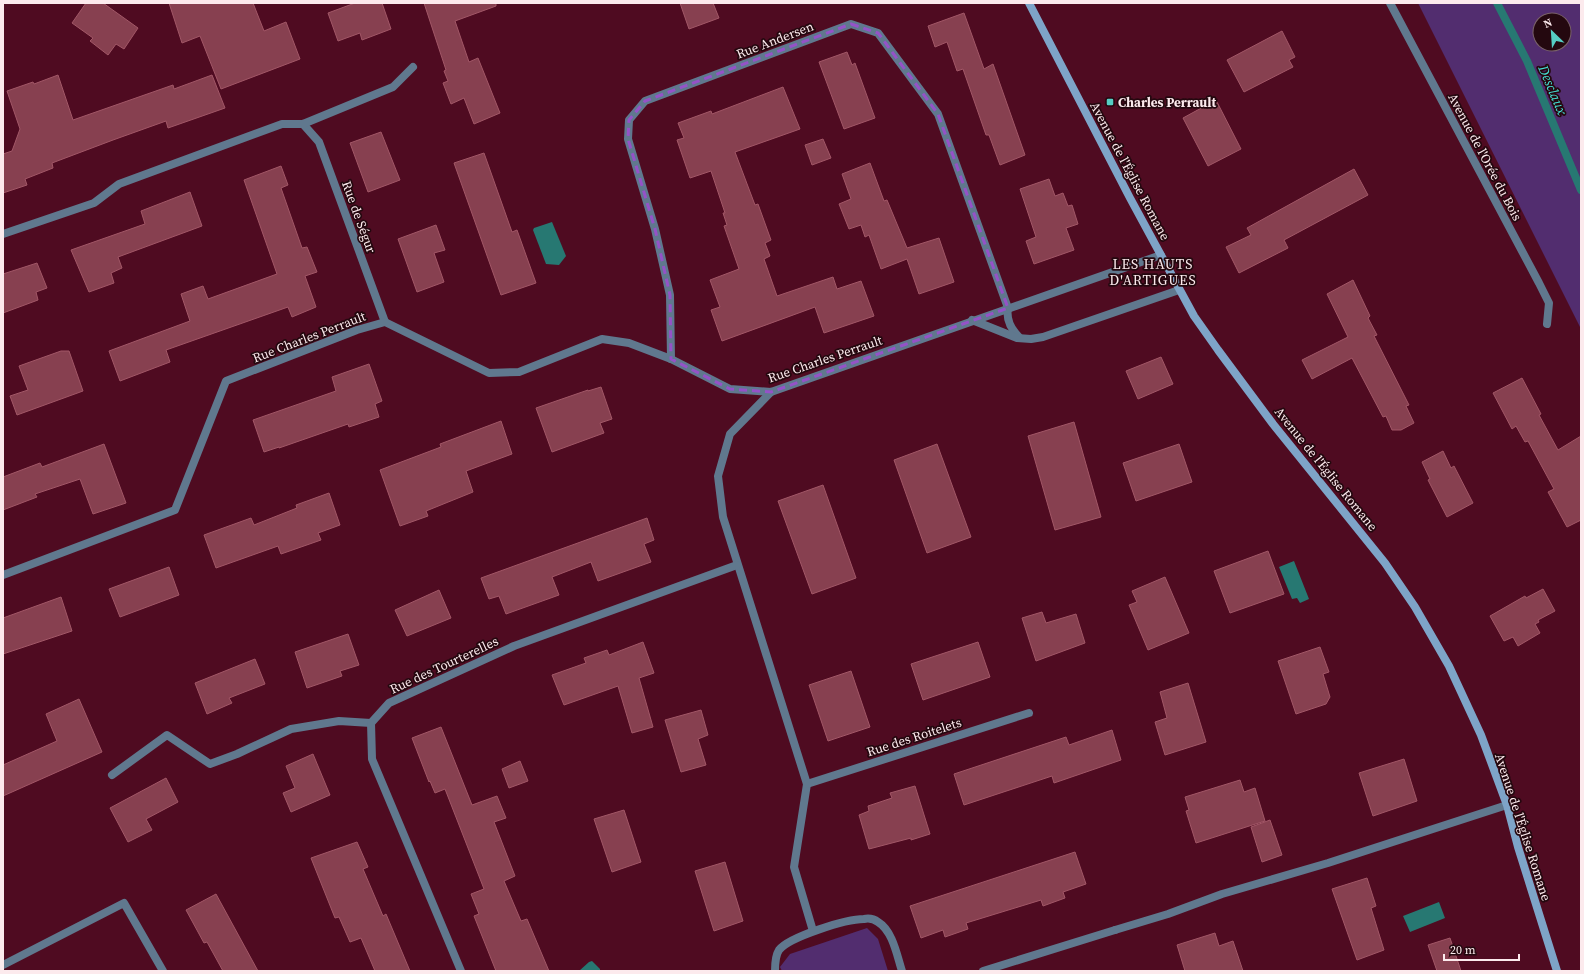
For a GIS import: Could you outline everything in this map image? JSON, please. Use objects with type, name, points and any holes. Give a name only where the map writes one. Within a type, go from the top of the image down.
[{"type":"street","name":"Avenue de l'Église Romane","points":[[1029,3],[1194,316],[1273,424],[1363,534],[1415,606],[1449,666],[1464,695],[1481,735],[1506,805],[1557,971]]},
{"type":"street","name":"Avenue de l'Orée du Bois","points":[[1390,3],[1540,283],[1549,303],[1547,324]]},
{"type":"street","name":"Rue Andersen","points":[[671,359],[670,295],[656,229],[628,139],[629,120],[645,102],[851,24],[878,33],[938,114],[1008,308]]},
{"type":"street","points":[[3,234],[94,203],[119,184],[282,124],[303,124],[393,87],[413,67]]},
{"type":"street","name":"Rue de Ségur","points":[[303,124],[319,142],[385,322]]},
{"type":"street","name":"Rue Charles Perrault","points":[[3,575],[175,510],[226,381],[358,330],[385,322],[489,373],[519,372],[602,339],[629,344],[671,359],[730,388],[771,392],[972,320],[1161,255]]},
{"type":"street","points":[[972,320],[1021,338],[1031,339],[1043,337],[1179,290]]},
{"type":"street","points":[[1008,308],[1007,315],[1009,323],[1013,331],[1021,338]]},
{"type":"street","points":[[771,392],[730,434],[718,476],[722,517],[807,784],[794,867],[813,932]]},
{"type":"street","name":"Rue des Tourterelles","points":[[371,723],[390,703],[514,646],[737,565]]},
{"type":"street","name":"Rue des Roitelets","points":[[807,784],[1029,713]]},
{"type":"street","points":[[112,775],[167,735],[210,764],[237,754],[291,730],[339,721],[371,723],[372,759],[461,971]]},
{"type":"street","points":[[983,971],[1168,914],[1222,894],[1320,865],[1506,805]]},
{"type":"street","points":[[3,965],[124,903],[163,971]]},
{"type":"street","points":[[775,971],[778,951],[786,943],[813,932],[855,920],[872,919],[883,926],[889,936],[902,971]]},
{"type":"highlighted area","points":[[851,24],[878,33],[938,114],[1008,308],[771,392],[730,389],[671,359],[670,295],[655,229],[628,139],[629,120],[645,101]]},
{"type":"shaded area","points":[[1418,3],[1581,3],[1581,329]]},
{"type":"shaded area","points":[[867,928],[878,939],[888,971],[782,971],[780,967],[790,954]]},
{"type":"water","points":[[552,222],[566,256],[559,265],[546,264],[533,230],[534,228]]},
{"type":"water","points":[[1294,561],[1309,599],[1300,603],[1297,598],[1292,599],[1279,567]]},
{"type":"water","points":[[1439,902],[1445,918],[1410,932],[1403,916]]},
{"type":"water","points":[[592,961],[600,969],[600,971],[579,971],[589,962]]},
{"type":"building","points":[[86,3],[103,3],[138,28],[124,49],[116,44],[108,55],[90,41],[93,38],[72,23]]},
{"type":"building","points":[[169,3],[253,3],[264,31],[286,22],[300,59],[221,89],[200,36],[182,43]]},
{"type":"building","points":[[355,3],[382,3],[391,29],[362,40],[360,33],[338,41],[328,13]]},
{"type":"building","points":[[424,3],[496,3],[496,6],[455,21],[469,62],[478,58],[500,113],[474,124],[464,98],[451,104],[443,83],[448,81],[444,71],[446,70]]},
{"type":"building","points":[[680,3],[713,3],[719,18],[689,29]]},
{"type":"building","points":[[964,13],[984,69],[993,64],[1025,155],[1000,165],[989,135],[986,135],[963,69],[957,71],[947,42],[935,47],[928,26]]},
{"type":"building","points":[[1282,31],[1295,57],[1289,60],[1293,67],[1244,92],[1227,60]]},
{"type":"building","points":[[847,52],[852,65],[855,63],[875,118],[844,129],[819,62]]},
{"type":"building","points":[[58,75],[73,120],[173,85],[174,89],[212,75],[225,108],[168,128],[166,121],[52,163],[53,168],[25,179],[27,185],[3,193],[3,154],[12,151],[20,129],[7,91],[33,82],[34,84]]},
{"type":"building","points":[[783,87],[800,129],[735,152],[755,205],[758,204],[771,240],[765,243],[770,256],[764,259],[777,296],[833,277],[837,289],[861,281],[874,316],[824,333],[815,307],[722,341],[711,310],[720,307],[710,280],[739,269],[724,226],[727,225],[723,213],[725,213],[711,171],[690,178],[677,140],[684,138],[678,123],[711,111],[712,114]]},
{"type":"building","points":[[1216,100],[1241,149],[1208,166],[1183,118]]},
{"type":"building","points":[[381,132],[400,180],[368,192],[350,143]]},
{"type":"building","points":[[823,139],[831,158],[812,165],[805,145]]},
{"type":"building","points":[[484,153],[512,232],[517,230],[536,283],[501,295],[454,163]]},
{"type":"building","points":[[870,163],[884,201],[887,200],[907,248],[939,238],[954,282],[919,294],[907,259],[881,269],[869,235],[865,237],[861,225],[849,229],[839,204],[851,199],[842,174]]},
{"type":"building","points":[[281,166],[288,185],[281,188],[302,248],[307,247],[317,272],[305,276],[316,307],[292,317],[288,307],[166,350],[170,362],[120,381],[109,351],[190,321],[181,294],[203,286],[208,299],[277,274],[244,180]]},
{"type":"building","points":[[1354,169],[1368,195],[1284,240],[1288,248],[1239,273],[1226,247],[1251,235],[1247,228]]},
{"type":"building","points":[[1049,179],[1055,196],[1063,193],[1068,206],[1072,205],[1078,224],[1066,228],[1074,250],[1034,264],[1026,241],[1036,237],[1020,189]]},
{"type":"building","points":[[190,192],[202,226],[118,257],[122,268],[111,273],[114,283],[89,292],[71,250],[145,224],[141,211]]},
{"type":"building","points":[[436,225],[445,250],[434,253],[444,282],[417,292],[398,239]]},
{"type":"building","points":[[37,263],[47,288],[36,292],[38,300],[3,313],[3,274]]},
{"type":"building","points":[[1353,280],[1370,316],[1368,318],[1377,335],[1374,336],[1409,405],[1406,406],[1414,423],[1401,430],[1392,430],[1386,416],[1383,417],[1352,358],[1312,379],[1302,360],[1348,337],[1327,294]]},
{"type":"building","points":[[61,351],[69,351],[83,391],[17,415],[10,396],[28,390],[19,366]]},
{"type":"building","points":[[1161,357],[1173,384],[1138,399],[1126,371]]},
{"type":"building","points":[[369,364],[382,401],[375,404],[379,417],[349,427],[348,424],[264,452],[253,420],[336,391],[332,377]]},
{"type":"building","points":[[1522,378],[1541,414],[1539,415],[1558,450],[1581,436],[1581,520],[1567,527],[1548,492],[1554,489],[1528,441],[1525,442],[1516,426],[1512,429],[1493,393]]},
{"type":"building","points":[[601,387],[612,419],[600,423],[604,433],[552,452],[536,408]]},
{"type":"building","points":[[501,421],[512,454],[466,471],[473,492],[426,511],[428,516],[400,526],[380,470],[441,447],[440,444]]},
{"type":"building","points":[[1074,422],[1101,517],[1055,530],[1028,436]]},
{"type":"building","points":[[104,444],[126,503],[93,514],[80,479],[35,494],[37,497],[3,510],[3,477],[40,463],[42,467]]},
{"type":"building","points":[[937,444],[971,537],[927,553],[894,460]]},
{"type":"building","points":[[1179,444],[1192,482],[1136,501],[1123,463]]},
{"type":"building","points":[[1443,451],[1451,468],[1454,466],[1473,503],[1447,517],[1428,480],[1430,479],[1422,462]]},
{"type":"building","points":[[823,485],[856,578],[812,594],[778,501]]},
{"type":"building","points":[[329,493],[340,525],[318,533],[321,540],[281,554],[278,546],[216,568],[204,535],[251,518],[254,525],[297,508],[296,505]]},
{"type":"building","points":[[647,518],[654,540],[644,544],[651,562],[598,581],[591,562],[552,577],[559,595],[506,614],[499,596],[489,599],[481,578]]},
{"type":"building","points":[[1268,551],[1284,594],[1230,613],[1214,571]]},
{"type":"building","points":[[169,567],[179,595],[120,617],[109,589]]},
{"type":"building","points":[[1165,577],[1189,633],[1148,650],[1129,605],[1137,602],[1132,591]]},
{"type":"building","points":[[1543,589],[1555,611],[1538,620],[1539,622],[1535,624],[1540,633],[1518,646],[1513,637],[1504,641],[1490,616],[1525,596],[1526,598]]},
{"type":"building","points":[[439,590],[451,618],[407,636],[395,610]]},
{"type":"building","points":[[61,597],[72,631],[3,654],[3,618]]},
{"type":"building","points":[[1042,612],[1046,623],[1076,614],[1085,643],[1036,661],[1022,618]]},
{"type":"building","points":[[348,634],[359,665],[340,671],[342,676],[307,688],[295,652]]},
{"type":"building","points":[[643,642],[654,673],[639,678],[653,727],[632,733],[618,686],[564,705],[552,675],[586,663],[584,658],[607,650],[609,655]]},
{"type":"building","points":[[978,642],[990,677],[923,700],[911,664]]},
{"type":"building","points":[[1320,647],[1329,672],[1323,674],[1330,697],[1326,704],[1296,714],[1278,661]]},
{"type":"building","points":[[255,659],[265,684],[229,698],[232,703],[207,714],[195,683]]},
{"type":"building","points":[[851,671],[870,727],[828,741],[809,685]]},
{"type":"building","points":[[1188,683],[1206,742],[1165,755],[1155,722],[1167,718],[1160,692]]},
{"type":"building","points":[[79,699],[102,752],[3,796],[3,765],[57,741],[46,714]]},
{"type":"building","points":[[701,710],[708,735],[698,739],[706,765],[681,772],[665,720]]},
{"type":"building","points":[[441,727],[472,805],[497,796],[506,818],[494,822],[515,876],[504,881],[521,921],[527,919],[549,971],[496,971],[474,916],[479,914],[471,894],[484,889],[445,789],[435,793],[430,781],[429,782],[412,738]]},
{"type":"building","points":[[1112,730],[1121,760],[1054,783],[1052,776],[964,805],[954,774],[1066,737],[1069,745]]},
{"type":"building","points":[[313,754],[330,795],[291,812],[283,793],[295,788],[286,766]]},
{"type":"building","points":[[1404,759],[1417,801],[1373,816],[1359,773]]},
{"type":"building","points":[[520,761],[528,781],[509,788],[502,769]]},
{"type":"building","points":[[166,778],[178,802],[146,819],[152,830],[128,842],[110,808]]},
{"type":"building","points":[[1240,780],[1244,792],[1255,788],[1265,821],[1196,843],[1186,811],[1189,810],[1185,797]]},
{"type":"building","points":[[915,786],[930,834],[911,840],[911,838],[869,849],[859,815],[869,811],[868,806],[892,798],[890,793]]},
{"type":"building","points":[[624,810],[641,862],[612,872],[594,819]]},
{"type":"building","points":[[1270,820],[1282,855],[1262,862],[1251,827]]},
{"type":"building","points":[[357,842],[368,867],[363,869],[383,916],[386,914],[410,971],[375,971],[361,938],[350,942],[339,917],[335,918],[311,858]]},
{"type":"building","points":[[1075,852],[1086,884],[1063,892],[1065,898],[1043,906],[1041,900],[966,923],[968,929],[945,937],[943,930],[921,938],[910,906]]},
{"type":"building","points":[[725,862],[743,921],[714,931],[695,871]]},
{"type":"building","points":[[1367,878],[1376,906],[1371,908],[1384,950],[1357,960],[1332,889]]},
{"type":"building","points":[[216,894],[258,971],[223,971],[207,942],[204,943],[186,910]]},
{"type":"building","points":[[1215,933],[1219,946],[1233,941],[1243,971],[1185,971],[1177,945]]},
{"type":"building","points":[[1450,938],[1461,971],[1437,971],[1428,945]]},
{"type":"waterway","name":"Desclaux","points":[[1497,3],[1527,61],[1581,190]]},
{"type":"place","name":"Charles Perrault","points":[[1110,102]]},
{"type":"district","name":"LES HAUTS D'ARTIGUES","points":[[1153,272]]}]
